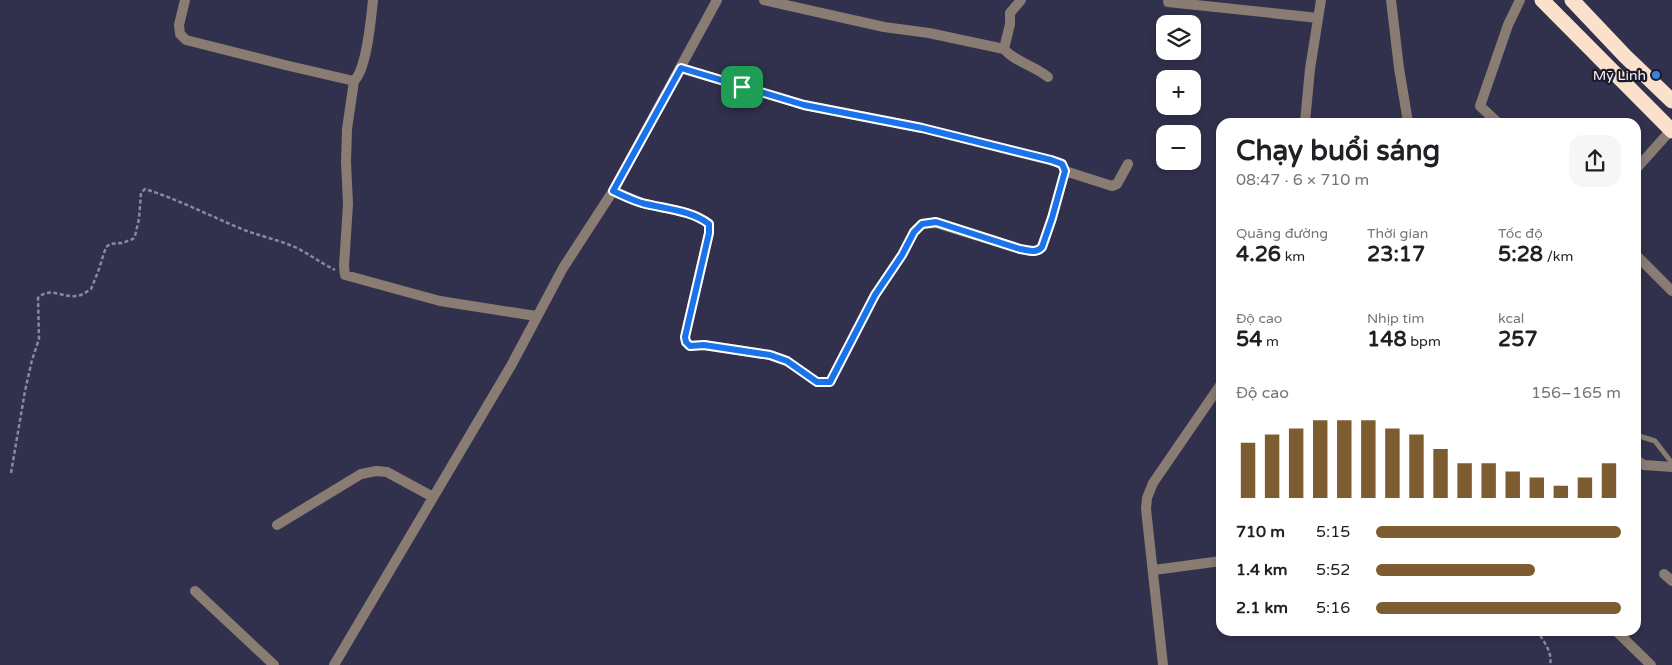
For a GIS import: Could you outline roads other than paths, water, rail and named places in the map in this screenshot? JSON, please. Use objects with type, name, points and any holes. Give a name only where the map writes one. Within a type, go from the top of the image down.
[{"type":"highway","points":[[1542,0],[1671,131]]},
{"type":"highway","points":[[1572,0],[1625,56],[1672,101]]},
{"type":"street","points":[[185,0],[179,25],[180,34],[186,40],[354,81]]},
{"type":"street","points":[[373,0],[366,51],[359,75],[354,81],[347,129],[348,204],[345,275],[440,301],[536,316]]},
{"type":"street","points":[[334,665],[512,364],[562,268],[613,191],[717,0]]},
{"type":"street","points":[[764,0],[884,27],[945,36],[1004,49],[1048,77]]},
{"type":"street","points":[[1305,118],[1310,69],[1321,0]]},
{"type":"street","points":[[1391,0],[1398,68],[1407,118]]},
{"type":"street","points":[[1493,118],[1480,106],[1508,25],[1520,0]]},
{"type":"street","points":[[1168,2],[1318,18]]},
{"type":"street","points":[[1004,49],[1016,6]]},
{"type":"street","points":[[613,191],[640,202],[685,212],[703,219],[709,224],[709,233],[685,337],[686,342],[690,346],[704,345],[770,355],[787,361],[817,382],[830,382],[875,295],[902,255],[914,232],[922,224],[936,222],[1020,249],[1034,251],[1042,247],[1065,171],[1062,164],[922,128],[804,105],[681,68]]},
{"type":"street","points":[[1641,164],[1671,131]]},
{"type":"street","points":[[1065,171],[1112,186],[1117,184],[1128,164]]},
{"type":"street","points":[[1641,260],[1672,291]]},
{"type":"street","points":[[1163,665],[1146,509],[1147,498],[1153,483],[1216,391]]},
{"type":"street","points":[[1641,462],[1672,467]]},
{"type":"street","points":[[277,525],[361,474],[376,471],[387,472],[433,497]]},
{"type":"street","points":[[1154,570],[1216,562]]},
{"type":"street","points":[[195,591],[274,665]]},
{"type":"street","points":[[1621,636],[1651,665]]},
{"type":"lane","points":[[1641,437],[1655,441],[1672,463]]},
{"type":"place","name":"Mỹ Linh","points":[[1656,75]]}]
